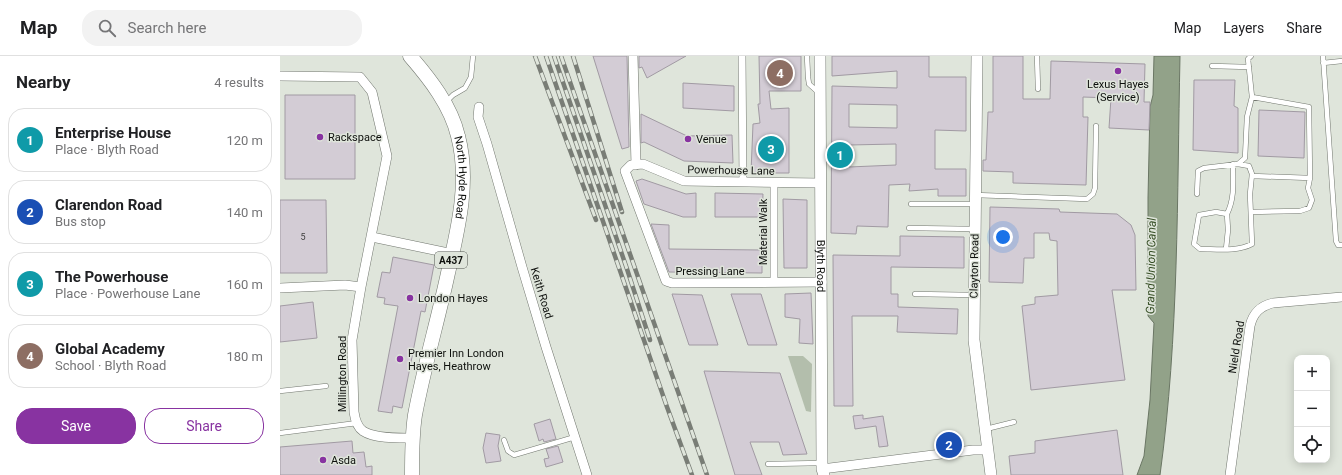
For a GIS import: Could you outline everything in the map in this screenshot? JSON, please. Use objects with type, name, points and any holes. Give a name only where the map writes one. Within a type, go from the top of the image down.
[{"type":"main road","name":"North Hyde Road","points":[[410,56],[445,104],[454,122],[463,164],[461,206],[453,254],[415,415],[412,475]]},
{"type":"street","points":[[633,56],[636,165]]},
{"type":"street","points":[[742,56],[743,182]]},
{"type":"street","name":"Blyth Road","points":[[820,56],[823,469]]},
{"type":"street","name":"Clayton Road","points":[[977,56],[974,340],[991,475]]},
{"type":"street","name":"Millington Road","points":[[280,76],[360,77],[372,92],[387,156],[361,287],[352,348],[354,412],[357,423],[363,431],[374,435],[413,438]]},
{"type":"street","name":"Keith Road","points":[[479,107],[474,118],[587,475]]},
{"type":"street","name":"Powerhouse Lane","points":[[636,165],[643,164],[684,181],[821,183]]},
{"type":"street","name":"Pressing Lane","points":[[636,165],[632,165],[625,171],[666,281],[672,283],[822,282]]},
{"type":"street","name":"Material Walk","points":[[774,182],[774,282]]},
{"type":"street","points":[[372,237],[453,254]]},
{"type":"street","points":[[280,288],[345,285],[361,287]]},
{"type":"street","name":"Nield Road","points":[[1230,475],[1250,326],[1255,313],[1263,306],[1273,303],[1342,297]]},
{"type":"street","points":[[823,469],[973,450],[987,450]]},
{"type":"lane","points":[[445,104],[453,95],[465,88],[471,77],[473,56]]},
{"type":"lane","points":[[807,56],[809,84],[821,94]]},
{"type":"lane","points":[[1037,56],[1038,89]]},
{"type":"lane","points":[[1235,164],[1245,158],[1247,117],[1252,97],[1248,60],[1251,56]]},
{"type":"lane","points":[[1323,56],[1336,241],[1338,245],[1342,245]]},
{"type":"lane","points":[[1323,63],[1342,61]]},
{"type":"lane","points":[[1212,66],[1249,67]]},
{"type":"lane","points":[[1251,212],[1300,211],[1309,208],[1312,200],[1308,188],[1310,178],[1309,107],[1252,97]]},
{"type":"lane","points":[[911,204],[975,199],[1087,198],[1093,194],[1095,188],[1096,126]]},
{"type":"lane","points":[[1226,249],[1228,230],[1227,214],[1234,188],[1235,164]]},
{"type":"lane","points":[[1197,194],[1198,171],[1204,168],[1235,164],[1249,166],[1252,176],[1252,244],[1244,248],[1226,249],[1200,249],[1194,244],[1199,215],[1216,212],[1227,214]]},
{"type":"lane","points":[[1252,176],[1310,178]]},
{"type":"lane","points":[[909,228],[975,229]]},
{"type":"lane","points":[[915,294],[974,294]]},
{"type":"lane","points":[[280,391],[326,386]]},
{"type":"lane","points":[[985,429],[1014,422]]},
{"type":"lane","points":[[280,433],[357,423]]},
{"type":"lane","points":[[504,440],[508,451],[514,455],[522,454],[575,437]]},
{"type":"lane","points":[[768,464],[823,469]]},
{"type":"shaded area","points":[[788,356],[803,356],[812,364],[811,412],[806,411]]},
{"type":"water","name":"Grand Union Canal","points":[[1154,56],[1180,56],[1174,318],[1171,371],[1160,475],[1137,475],[1144,456],[1150,400],[1154,323],[1148,316],[1148,198],[1150,107],[1153,95]]},
{"type":"building","points":[[593,56],[627,56],[629,147],[622,149]]},
{"type":"building","points":[[639,56],[686,56],[647,78],[642,67],[639,68]]},
{"type":"building","points":[[759,56],[801,56],[801,91],[769,91],[771,109],[789,108],[789,173],[751,173],[753,124],[760,123],[758,104],[760,104]]},
{"type":"building","points":[[832,56],[929,56],[929,77],[966,77],[966,131],[935,130],[935,169],[966,169],[966,196],[938,196],[938,189],[909,191],[910,184],[889,185],[888,227],[857,226],[856,234],[831,233],[832,86],[897,88],[897,71],[832,76]],"holes":[[[849,104],[897,105],[897,128],[849,127]],[[896,144],[896,165],[849,167],[849,145]]]},
{"type":"building","points":[[993,56],[1023,56],[1023,99],[1050,99],[1051,61],[1145,64],[1144,102],[1150,102],[1149,130],[1109,128],[1111,98],[1083,97],[1083,117],[1088,117],[1086,185],[1013,183],[1013,172],[983,171],[983,160],[986,160],[988,112],[993,112]]},
{"type":"building","points":[[1194,80],[1235,80],[1234,106],[1238,108],[1238,153],[1193,150]]},
{"type":"building","points":[[683,83],[734,86],[734,111],[683,108]]},
{"type":"building","name":"Rackspace","points":[[285,95],[355,95],[355,179],[285,179]]},
{"type":"building","points":[[1259,110],[1305,112],[1304,158],[1258,156]]},
{"type":"building","name":"Venue","points":[[641,114],[687,136],[732,135],[733,163],[684,161],[644,142],[641,143]]},
{"type":"building","points":[[642,179],[686,194],[696,193],[696,217],[683,217],[644,204],[636,181]]},
{"type":"building","points":[[715,193],[763,194],[762,217],[715,217]]},
{"type":"building","points":[[783,199],[807,200],[807,268],[784,268]]},
{"type":"building","points":[[280,200],[326,200],[327,273],[280,273]]},
{"type":"building","points":[[990,207],[1059,209],[1060,212],[1117,214],[1131,225],[1135,235],[1136,290],[1112,290],[1125,380],[1031,390],[1022,306],[1035,304],[1035,297],[1058,295],[1057,241],[1050,240],[1049,233],[1034,233],[1034,258],[1024,258],[1023,283],[989,282]]},
{"type":"building","points":[[651,224],[669,225],[669,249],[762,250],[762,273],[669,272]]},
{"type":"building","points":[[900,236],[964,237],[964,268],[891,267],[891,294],[898,294],[898,307],[958,309],[957,334],[897,332],[898,316],[852,316],[853,406],[834,406],[833,255],[900,256]]},
{"type":"building","name":"Premier Inn London Hayes, Heathrow","points":[[393,257],[434,265],[425,312],[421,311],[402,408],[393,406],[392,413],[378,411],[398,306],[384,304],[385,298],[377,297],[382,272],[390,273]]},
{"type":"building","points":[[811,293],[813,344],[799,343],[800,319],[785,317],[785,294]]},
{"type":"building","points":[[672,294],[702,295],[718,345],[689,345]]},
{"type":"building","points":[[731,294],[761,294],[777,345],[748,345]]},
{"type":"building","points":[[313,302],[317,338],[280,342],[280,306]]},
{"type":"building","points":[[704,371],[780,373],[807,454],[783,455],[779,442],[750,442],[762,475],[735,475]]},
{"type":"building","points":[[863,415],[863,419],[883,416],[888,446],[879,447],[876,426],[855,429],[853,416]]},
{"type":"building","points":[[550,419],[556,439],[544,442],[543,439],[539,441],[534,424]]},
{"type":"building","points":[[1117,430],[1123,475],[1011,475],[1009,456],[1035,453],[1035,441]]},
{"type":"building","points":[[486,433],[500,435],[498,446],[501,461],[486,463],[483,448]]},
{"type":"building","name":"Asda","points":[[352,441],[353,453],[364,452],[366,467],[372,466],[372,475],[280,475],[280,447]]},
{"type":"building","points":[[558,446],[563,462],[546,467],[544,459],[549,458],[546,449]]},
{"type":"railway","points":[[535,56],[596,220]]},
{"type":"railway","points":[[546,56],[667,407],[692,475]]},
{"type":"railway","points":[[554,56],[650,340]]},
{"type":"railway","points":[[561,56],[707,475]]},
{"type":"railway","points":[[573,56],[622,212]]},
{"type":"place","name":"Lexus Hayes (Service)","points":[[1118,71]]},
{"type":"place","name":"Global Academy","points":[[780,73]]},
{"type":"place","name":"Rackspace","points":[[320,137]]},
{"type":"place","name":"Venue","points":[[688,139]]},
{"type":"place","name":"The Powerhouse","points":[[771,149]]},
{"type":"place","name":"Enterprise House","points":[[840,155]]},
{"type":"place","name":"London Hayes","points":[[410,298]]},
{"type":"place","name":"Premier Inn London Hayes, Heathrow","points":[[400,359]]},
{"type":"place","name":"Clarendon Road","points":[[949,445]]},
{"type":"place","name":"Asda","points":[[323,460]]}]
